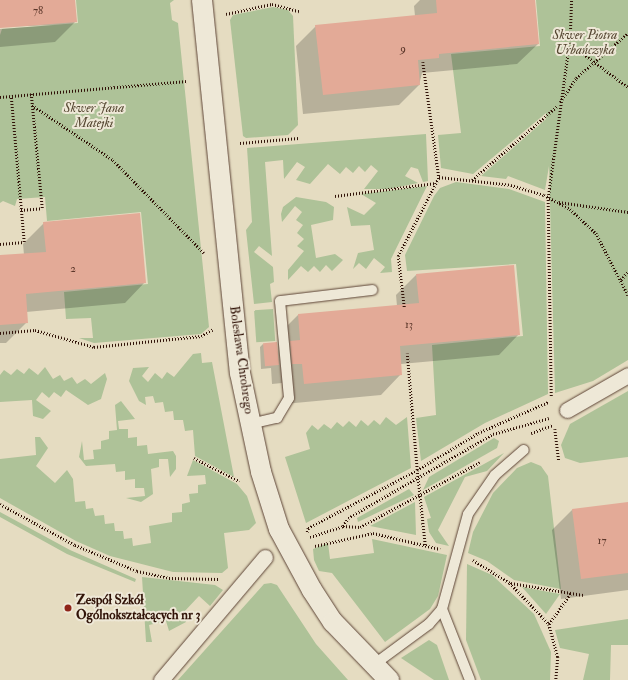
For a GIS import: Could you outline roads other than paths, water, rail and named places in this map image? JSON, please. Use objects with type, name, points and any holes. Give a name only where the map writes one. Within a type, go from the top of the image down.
[{"type":"street","name":"Bolesława Chrobrego","points":[[202,0],[240,373],[263,479],[287,546],[333,622],[372,666],[389,680]]},
{"type":"street","points":[[568,410],[628,375]]},
{"type":"street","points":[[161,680],[266,557]]},
{"type":"lane","points":[[250,424],[277,418],[290,398],[280,301],[372,290]]},
{"type":"lane","points":[[372,666],[429,624],[442,609],[468,514],[495,474],[524,450]]},
{"type":"lane","points":[[442,609],[470,680]]},
{"type":"place","name":"Zespół Szkół Ogólnokształcących nr 3","points":[[68,608]]},
{"type":"park label","name":"Skwer Piotra Urbańczyka","points":[[585,44]]},
{"type":"park label","name":"Skwer Jana Matejki","points":[[94,116]]}]
